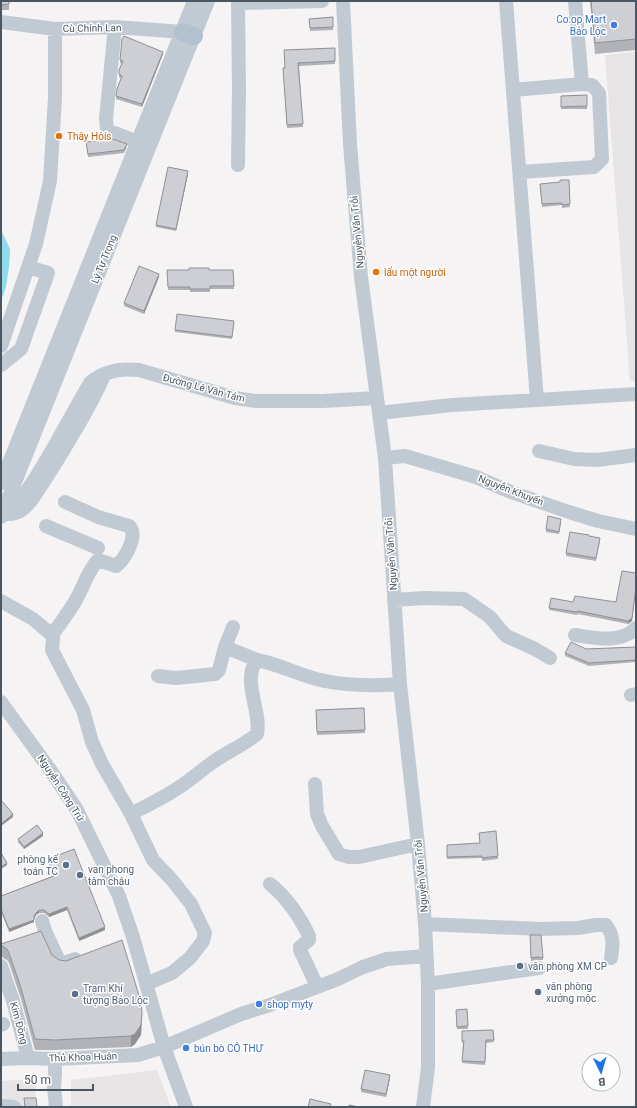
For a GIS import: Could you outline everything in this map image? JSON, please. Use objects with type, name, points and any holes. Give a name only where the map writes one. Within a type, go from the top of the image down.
[{"type":"street","name":"Lý Tự Trọng","points":[[3,509],[188,34],[194,1]]},
{"type":"street","name":"Lý Tự Trọng","points":[[1,483],[138,142],[188,34],[208,1]]},
{"type":"street","points":[[238,165],[238,2],[322,1]]},
{"type":"street","name":"Nguyễn Văn Trỗi","points":[[343,1],[350,144],[361,277],[385,458],[400,684],[418,844],[425,924],[428,984],[428,1067],[423,1107]]},
{"type":"street","points":[[506,1],[538,400]]},
{"type":"street","points":[[575,1],[582,84]]},
{"type":"street","name":"Cù Chính Lan","points":[[1,22],[55,29],[115,26],[188,34]]},
{"type":"street","points":[[115,26],[106,118],[107,130],[138,142]]},
{"type":"street","points":[[1,346],[36,244],[50,180],[55,98],[55,29]]},
{"type":"street","points":[[513,90],[582,84],[592,85],[599,93],[602,159],[594,167],[520,172]]},
{"type":"street","points":[[1,365],[21,349],[48,273],[28,267]]},
{"type":"street","name":"Đường Lê Văn Tám","points":[[3,509],[10,514],[24,509],[29,504],[72,436],[104,375],[112,371],[139,370],[235,398],[256,401],[322,401],[377,398]]},
{"type":"street","points":[[379,413],[452,405],[636,394]]},
{"type":"street","points":[[539,451],[574,459],[597,460],[636,455]]},
{"type":"street","name":"Nguyễn Khuyến","points":[[385,458],[405,456],[476,477],[511,492],[569,512],[598,521],[636,529]]},
{"type":"street","points":[[52,635],[78,596],[91,568],[98,560],[116,566],[121,563],[129,549],[133,534],[132,529],[129,526],[98,517],[65,502]]},
{"type":"street","points":[[46,526],[98,548]]},
{"type":"street","points":[[394,600],[425,598],[464,599],[490,617],[506,636],[550,658]]},
{"type":"street","points":[[1,601],[33,619],[52,635],[52,650],[83,710],[92,742],[102,764],[131,814],[153,860],[192,904],[205,933],[203,941],[184,964],[172,973],[146,984]]},
{"type":"street","points":[[158,676],[176,678],[215,674],[219,670],[225,647],[233,627]]},
{"type":"street","points":[[575,635],[600,639],[621,637],[631,633],[636,628]]},
{"type":"street","points":[[225,647],[257,660],[325,681],[349,685],[379,686],[400,684]]},
{"type":"street","points":[[131,814],[168,795],[217,759],[239,747],[257,734],[257,721],[251,682],[252,669],[257,660]]},
{"type":"street","name":"Nguyễn Công Trứ","points":[[1,702],[77,810],[119,896],[133,937],[164,1047],[186,1107]]},
{"type":"street","points":[[315,784],[317,814],[322,826],[339,854],[349,857],[359,857],[418,844]]},
{"type":"street","points":[[270,884],[280,892],[288,902],[309,936],[309,940],[300,947],[300,950],[317,986]]},
{"type":"street","points":[[425,924],[542,929],[578,928],[606,925],[610,930],[612,938],[613,948],[611,958]]},
{"type":"street","points":[[30,936],[43,926],[59,961],[64,963],[85,955]]},
{"type":"street","points":[[119,942],[133,937]]},
{"type":"street","name":"Thủ Khoa Huân","points":[[1,1059],[55,1059],[138,1055],[164,1047],[241,1014],[270,1005],[338,979],[363,967],[387,959],[426,956]]},
{"type":"street","name":"Kim Đồng","points":[[1,966],[13,1001],[28,1058]]},
{"type":"street","points":[[428,984],[539,968]]},
{"type":"street","points":[[55,1059],[54,1087],[56,1107]]},
{"type":"street","points":[[1,1106],[14,1107]]},
{"type":"shaded area","points":[[636,52],[636,381],[630,381],[605,55]]},
{"type":"shaded area","points":[[157,1070],[171,1107],[71,1107],[71,1080]]},
{"type":"shaded area","points":[[33,1079],[38,1107],[1,1107],[1,1081]]},
{"type":"water","points":[[1,230],[10,249],[6,287],[1,301]]},
{"type":"building","points":[[1,1],[9,1],[9,4],[1,5]]},
{"type":"building","name":"Co.op Mart Bảo Lộc","points":[[591,1],[636,1],[636,39],[595,43]]},
{"type":"building","points":[[333,17],[333,27],[310,28],[309,19]]},
{"type":"building","points":[[124,36],[163,52],[142,104],[116,96],[122,76],[119,74],[119,70],[123,61],[120,60],[122,39]]},
{"type":"building","points":[[335,48],[335,61],[298,63],[303,124],[287,125],[283,68],[285,68],[284,50]]},
{"type":"building","points":[[587,95],[587,106],[561,107],[561,96]]},
{"type":"building","points":[[113,139],[127,144],[124,150],[88,154],[86,142]]},
{"type":"building","points":[[168,167],[188,171],[176,229],[156,225]]},
{"type":"building","points":[[560,180],[569,180],[570,204],[542,204],[540,184],[560,182]]},
{"type":"building","points":[[139,266],[159,274],[144,311],[124,303]]},
{"type":"building","points":[[189,268],[233,270],[234,286],[210,286],[210,289],[168,287],[167,270],[189,270]]},
{"type":"building","points":[[177,314],[234,321],[232,337],[175,330]]},
{"type":"building","points":[[548,516],[561,519],[559,532],[546,529]]},
{"type":"building","points":[[570,532],[600,538],[596,558],[566,553]]},
{"type":"building","points":[[622,571],[636,573],[636,587],[632,618],[628,621],[578,611],[549,608],[551,598],[573,602],[575,596],[616,602]]},
{"type":"building","points":[[571,642],[586,649],[636,647],[636,660],[589,663],[565,653]]},
{"type":"building","points":[[364,708],[365,730],[317,732],[316,710]]},
{"type":"building","points":[[1,800],[13,814],[1,824]]},
{"type":"building","points":[[37,825],[43,833],[24,847],[18,839]]},
{"type":"building","points":[[496,831],[498,856],[482,858],[482,856],[447,857],[447,845],[480,843],[479,833]]},
{"type":"building","points":[[74,849],[105,927],[79,938],[67,907],[49,914],[44,910],[39,910],[34,916],[34,920],[9,929],[1,909],[1,896],[54,876],[48,859]]},
{"type":"building","points":[[1,853],[7,863],[1,867]]},
{"type":"building","name":"Trạm Khí tượng Bảo Lộc","points":[[41,931],[52,955],[59,960],[66,961],[122,940],[141,1002],[141,1025],[135,1034],[131,1036],[55,1040],[35,1039],[21,988],[9,953],[1,944]]},
{"type":"building","points":[[530,935],[541,935],[543,958],[531,958]]},
{"type":"building","points":[[467,1009],[468,1026],[457,1027],[456,1010]]},
{"type":"building","points":[[493,1030],[494,1040],[486,1040],[485,1062],[462,1061],[464,1041],[462,1041],[462,1031]]},
{"type":"building","points":[[365,1070],[390,1075],[386,1094],[361,1089]]},
{"type":"building","points":[[24,1098],[36,1098],[37,1107],[25,1107]]},
{"type":"building","points":[[310,1099],[331,1104],[330,1107],[308,1107]]},
{"type":"place","name":"Co.op Mart Bảo Lộc","points":[[614,25]]},
{"type":"place","name":"Thây Hôís","points":[[59,136]]},
{"type":"place","name":"lẩu một người","points":[[376,272]]},
{"type":"place","name":"phòng kế toán TC","points":[[66,865]]},
{"type":"place","name":"van phong tâm châu","points":[[80,875]]},
{"type":"place","name":"văn phòng XM CP","points":[[520,966]]},
{"type":"place","name":"văn phòng xưởng mộc","points":[[538,992]]},
{"type":"place","name":"Trạm Khí tượng Bảo Lộc","points":[[75,994]]},
{"type":"place","name":"shop myty","points":[[259,1004]]},
{"type":"place","name":"bún bò CÔ THƯ","points":[[186,1048]]}]
